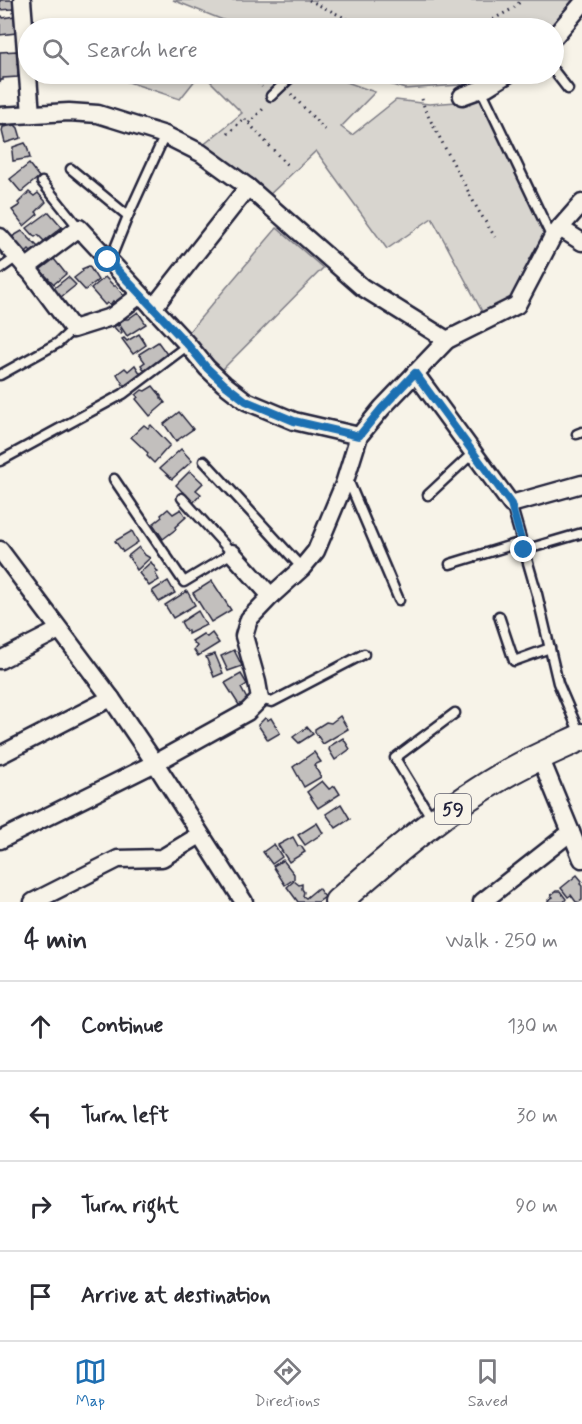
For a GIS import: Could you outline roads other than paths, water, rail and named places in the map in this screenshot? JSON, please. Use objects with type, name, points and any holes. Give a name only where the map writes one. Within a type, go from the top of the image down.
[{"type":"main road","name":"59","points":[[338,902],[434,822],[486,786],[511,771],[582,737]]},
{"type":"street","points":[[22,0],[24,18]]},
{"type":"street","points":[[564,25],[582,4]]},
{"type":"street","points":[[29,84],[31,114]]},
{"type":"street","points":[[462,96],[492,84]]},
{"type":"street","points":[[0,116],[69,112],[98,114],[165,135],[201,153],[248,187],[362,287],[447,340]]},
{"type":"street","points":[[153,308],[248,187]]},
{"type":"street","points":[[0,840],[154,763],[248,712],[260,699],[244,636],[249,619],[302,568],[316,551],[346,477],[359,436],[382,408],[447,340],[516,305],[556,233],[582,203]]},
{"type":"street","points":[[22,262],[79,228],[207,368],[246,401],[294,421],[359,436]]},
{"type":"street","points":[[556,233],[582,243]]},
{"type":"street","points":[[0,237],[73,329],[111,317],[140,295]]},
{"type":"street","points":[[415,373],[511,504],[582,484]]},
{"type":"street","points":[[232,554],[271,596]]},
{"type":"street","points":[[2,557],[111,698],[244,902]]},
{"type":"street","points":[[0,660],[59,630]]},
{"type":"street","points":[[0,754],[111,698]]},
{"type":"street","points":[[540,757],[582,859]]},
{"type":"street","points":[[482,902],[571,832]]},
{"type":"street","points":[[33,902],[118,859],[162,858],[200,835]]},
{"type":"lane","points":[[271,96],[283,84]]},
{"type":"lane","points":[[564,84],[568,89]]},
{"type":"lane","points":[[481,89],[556,233]]},
{"type":"lane","points":[[108,260],[165,135]]},
{"type":"lane","points":[[71,169],[128,216]]},
{"type":"lane","points":[[42,182],[79,228]]},
{"type":"lane","points":[[0,269],[22,262]]},
{"type":"lane","points":[[0,375],[58,343],[73,329]]},
{"type":"lane","points":[[0,461],[123,394],[188,345]]},
{"type":"lane","points":[[428,495],[473,453]]},
{"type":"lane","points":[[204,461],[302,568]]},
{"type":"lane","points":[[346,477],[399,600]]},
{"type":"lane","points":[[114,479],[184,582],[232,554],[182,498]]},
{"type":"lane","points":[[511,504],[537,594],[558,683],[582,737]]},
{"type":"lane","points":[[450,564],[582,533]]},
{"type":"lane","points":[[499,616],[514,662],[550,648]]},
{"type":"lane","points":[[260,699],[272,702],[364,654]]},
{"type":"lane","points":[[434,822],[394,758],[455,712]]}]
